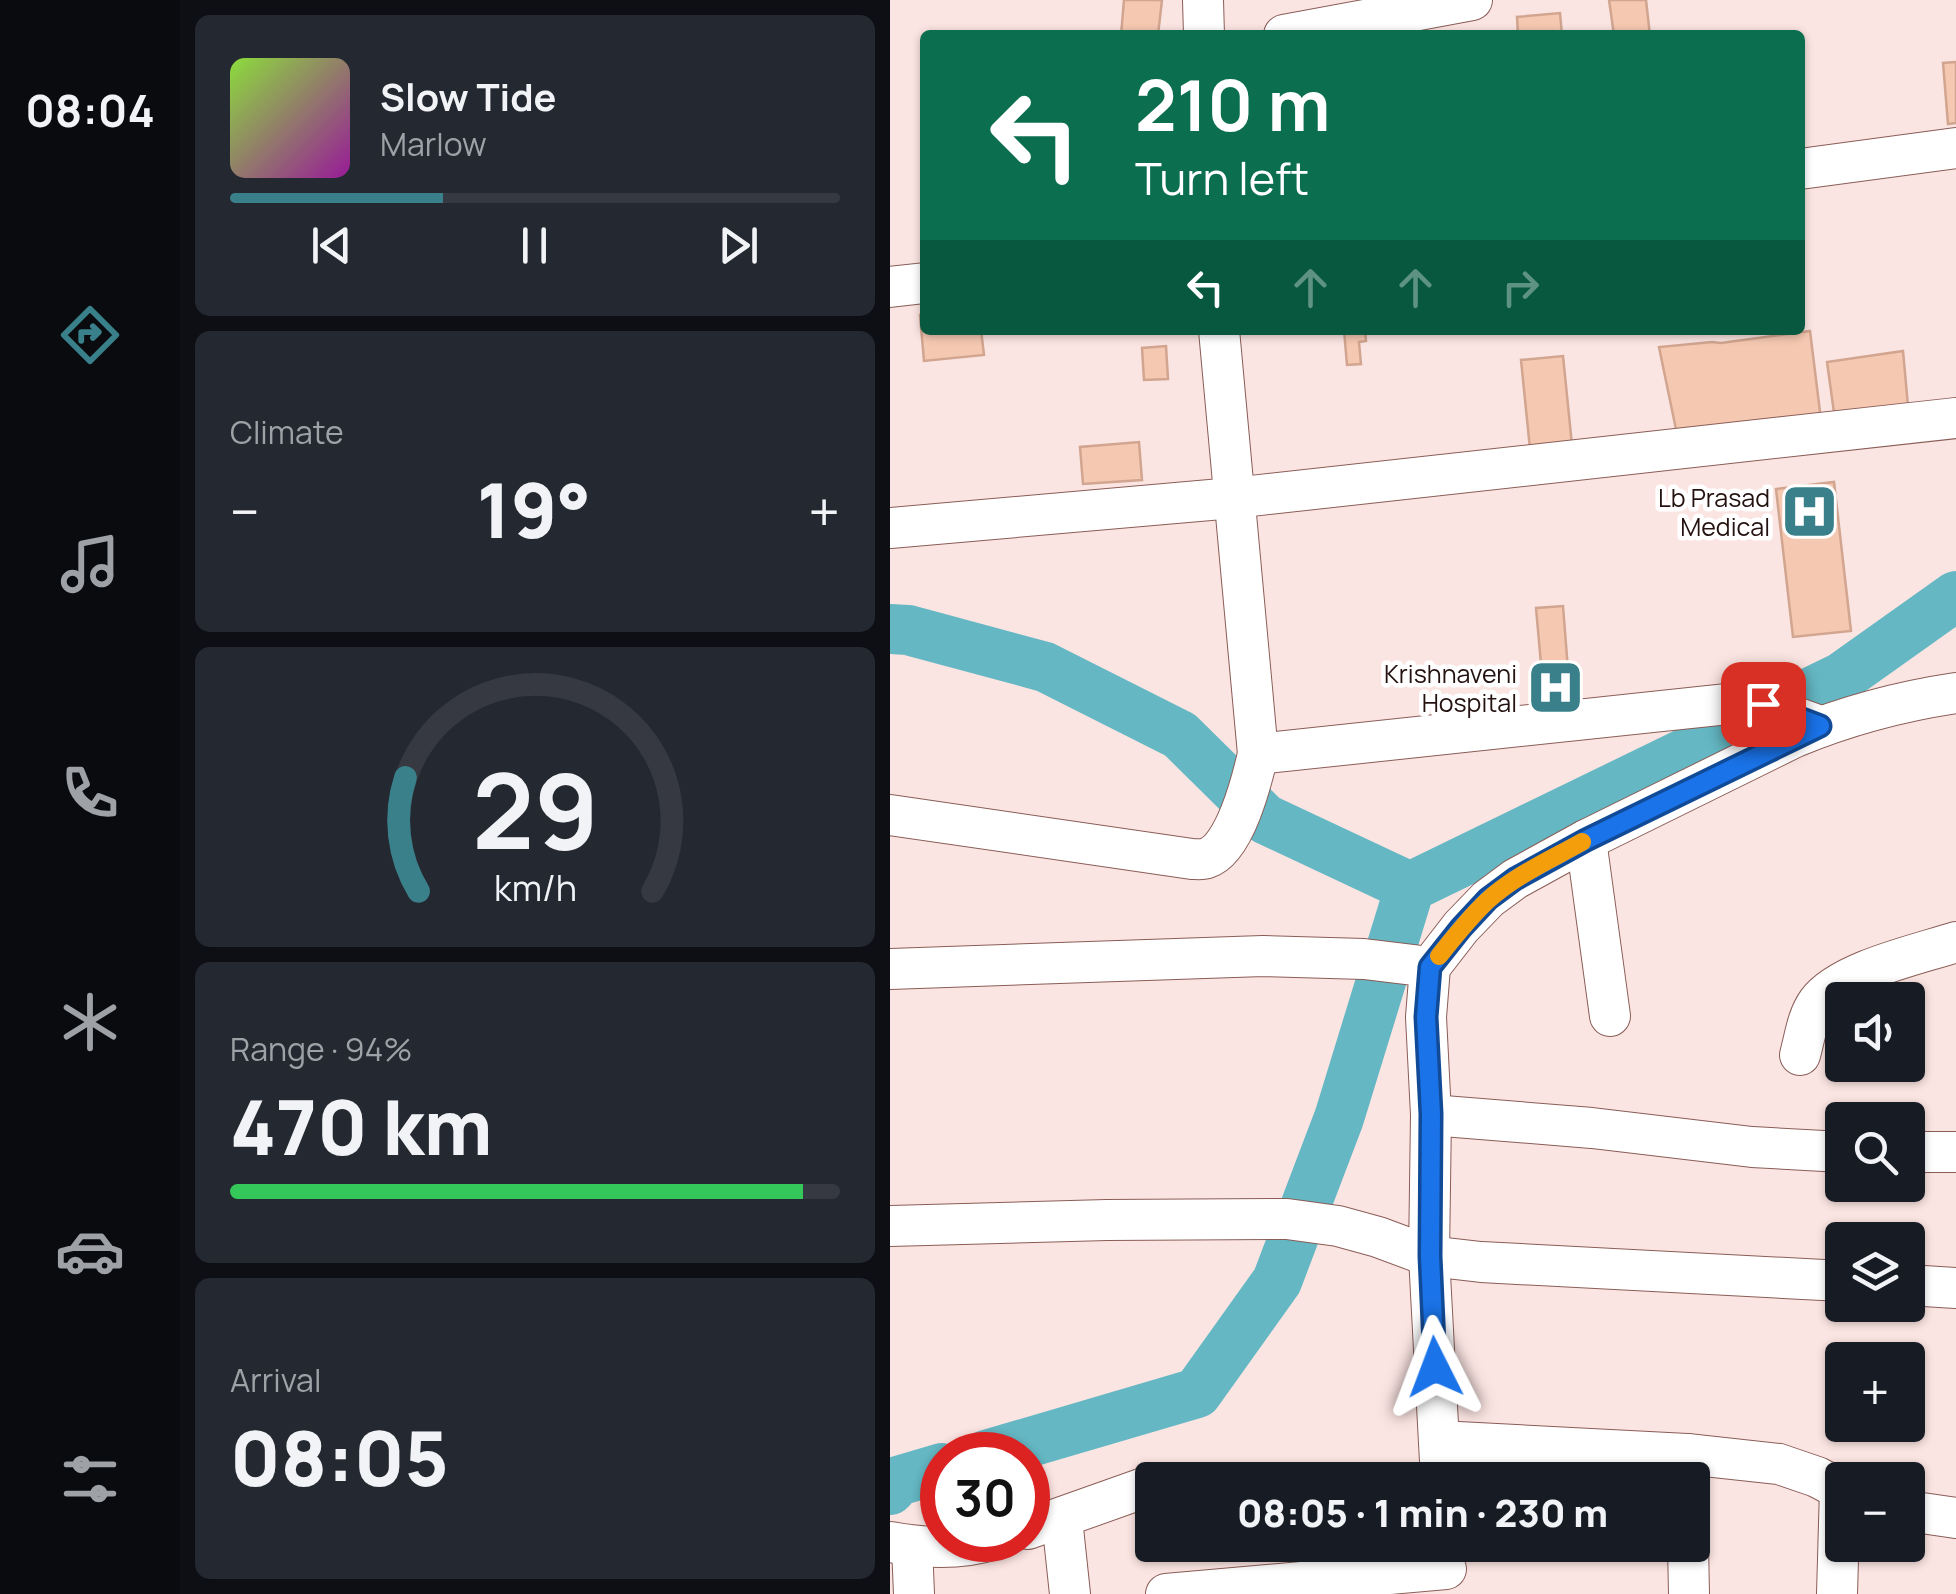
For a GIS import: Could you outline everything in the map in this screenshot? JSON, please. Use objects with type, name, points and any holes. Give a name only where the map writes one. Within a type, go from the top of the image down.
[{"type":"street","points":[[1204,0],[1204,30]]},
{"type":"street","points":[[1311,30],[1472,0]]},
{"type":"street","points":[[1805,167],[1956,148]]},
{"type":"street","points":[[890,287],[920,284]]},
{"type":"street","points":[[890,815],[1192,859],[1208,858],[1222,848],[1236,824],[1256,763],[1219,335]]},
{"type":"street","points":[[890,528],[1234,498],[1956,418]]},
{"type":"street","points":[[890,969],[1263,956],[1408,964],[1461,928],[1488,899],[1515,879],[1812,722],[1956,693]]},
{"type":"street","points":[[1256,763],[1737,703],[1763,704],[1812,722]]},
{"type":"street","points":[[1586,840],[1610,1016]]},
{"type":"street","points":[[1800,1055],[1812,1013],[1821,998],[1838,984],[1956,942]]},
{"type":"street","points":[[1408,964],[1426,1017],[1431,1114],[1430,1256],[1440,1460],[1511,1462]]},
{"type":"street","points":[[1431,1114],[1825,1151]]},
{"type":"street","points":[[1925,1152],[1956,1152]]},
{"type":"street","points":[[890,1226],[1287,1219],[1338,1226],[1430,1256],[1825,1281]]},
{"type":"street","points":[[1925,1286],[1956,1288]]},
{"type":"street","points":[[1710,1466],[1780,1464],[1825,1482]]},
{"type":"street","points":[[1050,1522],[1135,1492]]},
{"type":"street","points":[[1925,1514],[1956,1518]]},
{"type":"street","points":[[1050,1538],[1070,1594]]},
{"type":"street","points":[[901,1544],[914,1594]]},
{"type":"street","points":[[1689,1562],[1690,1594]]},
{"type":"street","points":[[1836,1594],[1838,1562]]},
{"type":"street","points":[[1166,1594],[1446,1569]]},
{"type":"building","points":[[1124,0],[1162,0],[1159,30],[1121,30]]},
{"type":"building","points":[[1609,0],[1646,0],[1649,30],[1613,30]]},
{"type":"building","points":[[1560,13],[1562,30],[1518,30],[1517,17]]},
{"type":"building","points":[[1956,62],[1956,123],[1948,124],[1943,63]]},
{"type":"building","points":[[1810,331],[1822,428],[1679,444],[1659,347],[1805,335]]},
{"type":"building","points":[[922,335],[982,335],[984,355],[924,361]]},
{"type":"building","points":[[1344,335],[1365,335],[1366,341],[1359,342],[1361,364],[1347,365]]},
{"type":"building","points":[[1166,346],[1168,379],[1144,380],[1142,348]]},
{"type":"building","points":[[1903,351],[1909,417],[1836,427],[1827,362]]},
{"type":"building","points":[[1563,356],[1573,455],[1531,459],[1521,360]]},
{"type":"building","points":[[1139,442],[1142,480],[1083,484],[1080,447]]},
{"type":"building","points":[[1834,482],[1851,631],[1793,637],[1776,489]]},
{"type":"building","points":[[1563,606],[1571,708],[1545,709],[1536,608]]},
{"type":"waterway","points":[[1050,1436],[1197,1393],[1277,1281],[1339,1118],[1410,887],[1842,677],[1956,596]]},
{"type":"waterway","points":[[890,629],[908,630],[1045,667],[1180,735],[1265,819],[1410,887]]},
{"type":"waterway","points":[[890,1490],[898,1481],[920,1474]]},
{"type":"slow traffic","points":[[1439,956],[1488,899],[1515,879],[1582,842]]},
{"type":"place","name":"Lb Prasad Medical","points":[[1809,511]]},
{"type":"place","name":"Krishnaveni Hospital","points":[[1556,687]]},
{"type":"route","points":[[1435,1367],[1426,1017],[1430,967],[1488,899],[1515,879],[1586,840],[1820,726],[1763,704]]}]
